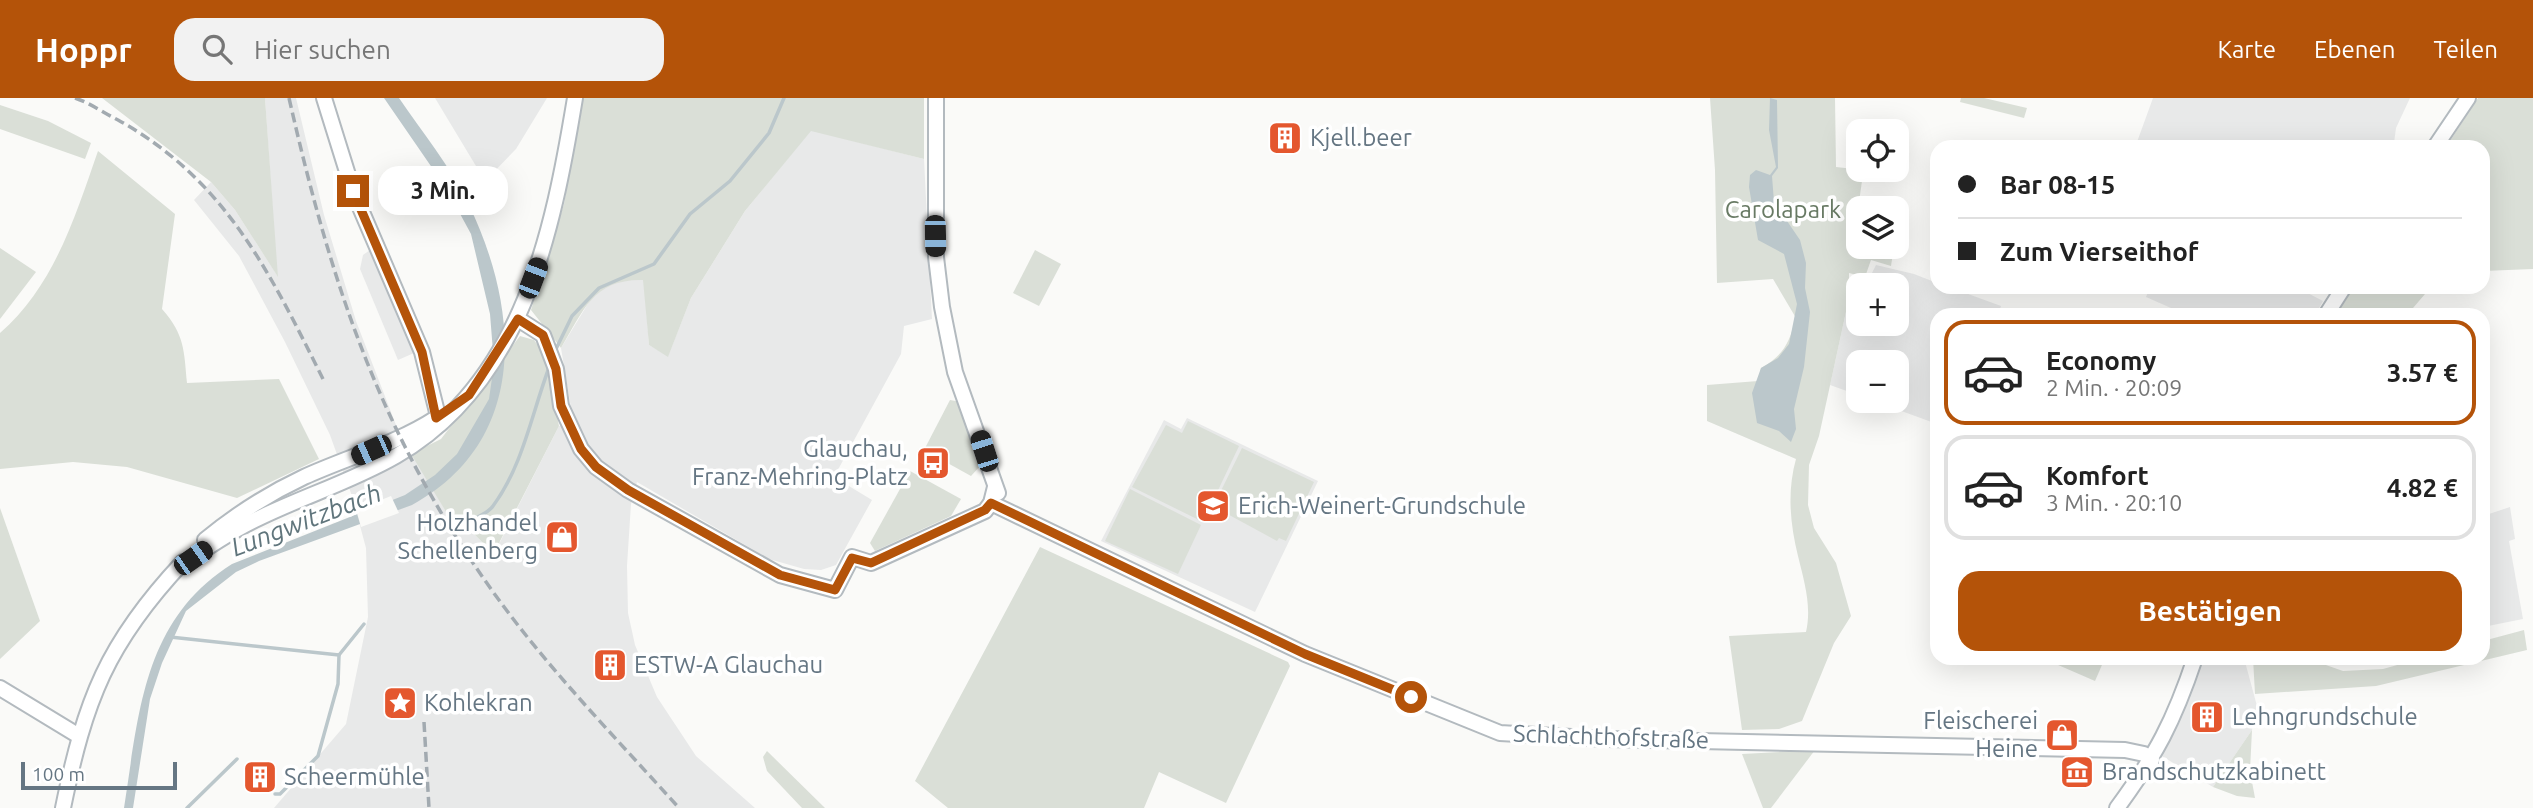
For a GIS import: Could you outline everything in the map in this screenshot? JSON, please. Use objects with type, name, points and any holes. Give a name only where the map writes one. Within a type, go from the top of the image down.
[{"type":"street","points":[[324,98],[353,191],[422,352],[438,422]]},
{"type":"street","points":[[63,808],[79,736],[92,696],[123,634],[178,568],[235,530],[395,457],[474,389],[515,325],[541,258],[558,197],[575,98]]},
{"type":"street","points":[[936,98],[935,246],[942,307],[955,372],[995,487],[1010,512]]},
{"type":"street","points":[[2440,140],[2468,98]]},
{"type":"street","points":[[515,325],[543,335],[556,369],[561,406],[570,429],[596,467],[628,490],[780,575],[835,590],[852,558],[871,563],[985,510],[991,503],[995,487]]},
{"type":"street","name":"Schlachthofstraße","points":[[991,503],[1305,654],[1500,733],[1630,740],[2125,750],[2144,754],[2152,760]]},
{"type":"street","points":[[2117,808],[2152,760],[2169,729],[2192,665]]},
{"type":"street","points":[[0,688],[79,736]]},
{"type":"shaded area","points":[[265,98],[296,98],[324,215],[356,321],[396,425],[451,520],[461,521],[487,547],[500,542],[559,426],[573,420],[561,348],[592,297],[601,289],[622,280],[644,280],[649,345],[668,356],[691,298],[745,211],[811,130],[924,159],[932,319],[904,326],[901,354],[834,477],[872,500],[836,565],[821,570],[804,569],[769,559],[637,482],[631,504],[627,566],[628,613],[635,645],[657,697],[696,756],[755,808],[274,808],[346,724],[368,617],[366,548],[352,496],[330,435],[239,256],[194,200],[211,182],[235,210],[277,275]]},
{"type":"shaded area","points":[[384,98],[399,98],[436,150],[462,191],[486,246],[498,288],[504,330],[504,371],[495,410],[477,446],[450,478],[412,505],[259,561],[236,572],[186,611],[162,663],[150,699],[133,808],[124,808],[141,704],[150,671],[180,612],[202,587],[232,564],[405,495],[435,475],[457,454],[489,399],[494,364],[490,314],[471,234],[446,188]]},
{"type":"shaded area","points":[[435,98],[547,98],[516,149],[485,181]]},
{"type":"shaded area","points":[[1770,98],[1777,100],[1778,168],[1772,176],[1774,202],[1800,240],[1806,263],[1805,288],[1810,312],[1804,367],[1794,409],[1796,429],[1791,442],[1779,431],[1757,423],[1752,393],[1761,368],[1778,358],[1789,344],[1797,304],[1784,254],[1758,240],[1749,187],[1750,175],[1756,170],[1770,175],[1776,167],[1769,130]]},
{"type":"shaded area","points":[[2153,98],[2410,98],[2396,128],[2394,140],[2138,140]]},
{"type":"shaded area","points":[[370,250],[414,353],[398,360],[360,269],[363,255]]},
{"type":"shaded area","points":[[1876,265],[1914,274],[1930,280],[1930,294],[1968,294],[2001,306],[1930,308],[1930,421],[1907,413],[1909,413],[1909,350],[1846,350],[1846,391],[1830,385],[1846,312],[1846,336],[1909,336],[1909,273],[1872,273]]},
{"type":"shaded area","points":[[2147,294],[2310,294],[2323,301],[2319,308],[2171,308],[2146,297]]},
{"type":"shaded area","name":"Erich-Weinert-Grundschule","points":[[1187,418],[1318,481],[1255,612],[1101,541],[1164,420],[1181,429]]},
{"type":"shaded area","points":[[2510,507],[2515,539],[2509,541],[2523,619],[2490,626],[2490,514]]},
{"type":"shaded area","points":[[2199,665],[2246,665],[2257,706],[2252,730],[2213,787],[2160,755],[2187,701]]},
{"type":"green space","points":[[102,98],[265,98],[278,277],[235,210],[211,182]]},
{"type":"green space","points":[[582,98],[924,98],[924,159],[811,131],[745,211],[691,298],[668,357],[649,345],[643,280],[626,281],[601,291],[584,310],[561,348],[531,310],[564,204]]},
{"type":"green space","name":"Carolapark","points":[[1710,98],[1835,98],[1836,167],[1846,168],[1846,182],[1862,182],[1860,196],[1846,196],[1846,259],[1892,259],[1891,266],[1871,260],[1866,273],[1846,273],[1846,312],[1819,436],[1809,465],[1808,505],[1814,528],[1836,563],[1851,616],[1834,643],[1802,721],[1779,729],[1742,730],[1729,636],[1806,632],[1808,603],[1793,532],[1791,508],[1791,483],[1796,459],[1707,421],[1707,385],[1758,381],[1761,368],[1784,348],[1796,318],[1773,279],[1717,283],[1715,170]]},
{"type":"green space","points":[[1961,98],[1984,98],[2027,108],[2024,118],[1960,102]]},
{"type":"green space","points":[[2478,98],[2533,98],[2533,269],[2490,271],[2490,140],[2451,140]]},
{"type":"green space","points":[[0,105],[48,121],[91,143],[85,159],[0,129]]},
{"type":"green space","points":[[98,151],[175,214],[162,309],[179,335],[184,352],[187,383],[279,379],[319,459],[237,498],[127,467],[73,462],[0,469],[0,333],[19,314],[49,272],[81,201]]},
{"type":"green space","points":[[0,248],[36,272],[0,319]]},
{"type":"green space","points":[[1035,250],[1061,264],[1039,306],[1013,293]]},
{"type":"green space","points":[[2350,294],[2425,294],[2413,308],[2340,308]]},
{"type":"green space","points":[[520,336],[534,340],[545,355],[559,426],[499,543],[487,547],[461,521],[451,520],[411,454],[441,439]]},
{"type":"green space","points":[[950,400],[961,402],[981,465],[971,476],[924,450]]},
{"type":"green space","points":[[1188,421],[1239,446],[1203,522],[1132,487],[1166,425],[1182,433]]},
{"type":"green space","points":[[1242,448],[1314,482],[1286,541],[1279,538],[1277,541],[1220,510],[1212,509]]},
{"type":"green space","points":[[910,471],[961,499],[951,516],[875,551],[870,543]]},
{"type":"green space","points":[[1130,489],[1201,525],[1178,574],[1105,541]]},
{"type":"green space","points":[[0,508],[40,621],[0,659]]},
{"type":"green space","points":[[1040,547],[1288,662],[1290,666],[1226,803],[1159,772],[1144,808],[948,808],[915,781]]},
{"type":"green space","points":[[2524,630],[2527,650],[2490,659],[2490,639]]},
{"type":"green space","points":[[2058,665],[2102,665],[2095,681]]},
{"type":"green space","points":[[2253,665],[2326,665],[2343,671],[2383,669],[2397,665],[2464,665],[2376,686],[2255,694]]},
{"type":"green space","points":[[2252,730],[2250,771],[2255,798],[2237,796],[2213,787]]},
{"type":"green space","points":[[1815,750],[1771,808],[1763,808],[1742,754]]},
{"type":"green space","points":[[767,751],[825,808],[802,808],[767,771],[763,757]]},
{"type":"pier","points":[[391,496],[399,513],[361,527],[356,510]]},
{"type":"waterway","points":[[555,351],[572,316],[599,288],[654,264],[690,214],[730,181],[769,133],[784,98]]},
{"type":"waterway","points":[[467,525],[490,509],[512,474],[550,365]]},
{"type":"waterway","points":[[275,794],[280,794],[318,756],[338,684],[339,655],[364,624]]},
{"type":"waterway","points":[[170,637],[339,655]]},
{"type":"waterway","points":[[187,808],[237,759]]},
{"type":"railway","points":[[75,98],[92,105],[156,144],[216,200],[263,266],[323,379]]},
{"type":"railway","points":[[289,98],[323,233],[343,297],[365,358],[421,478],[456,537],[517,624],[585,705],[679,808]]},
{"type":"railway","points":[[424,722],[429,808]]},
{"type":"place","name":"Kjell.beer","points":[[1285,138]]},
{"type":"place","name":"Glauchau, Franz-Mehring-Platz","points":[[933,463]]},
{"type":"place","name":"Erich-Weinert-Grundschule","points":[[1213,506]]},
{"type":"place","name":"Holzhandel Schellenberg","points":[[562,537]]},
{"type":"place","name":"ESTW-A Glauchau","points":[[610,665]]},
{"type":"place","name":"Kohlekran","points":[[400,703]]},
{"type":"place","name":"Lehngrundschule","points":[[2207,717]]},
{"type":"place","name":"Fleischerei Heine","points":[[2062,735]]},
{"type":"place","name":"Brandschutzkabinett","points":[[2077,772]]},
{"type":"place","name":"Scheermühle","points":[[260,777]]},
{"type":"route","points":[[353,191],[422,352],[436,418],[469,395],[518,319],[543,335],[556,369],[561,406],[570,429],[581,449],[596,467],[628,490],[780,575],[835,590],[852,558],[871,563],[985,510],[991,503],[1305,654],[1411,697]]},
{"type":"water label","name":"Lungwitzbach","points":[[306,520]]}]
